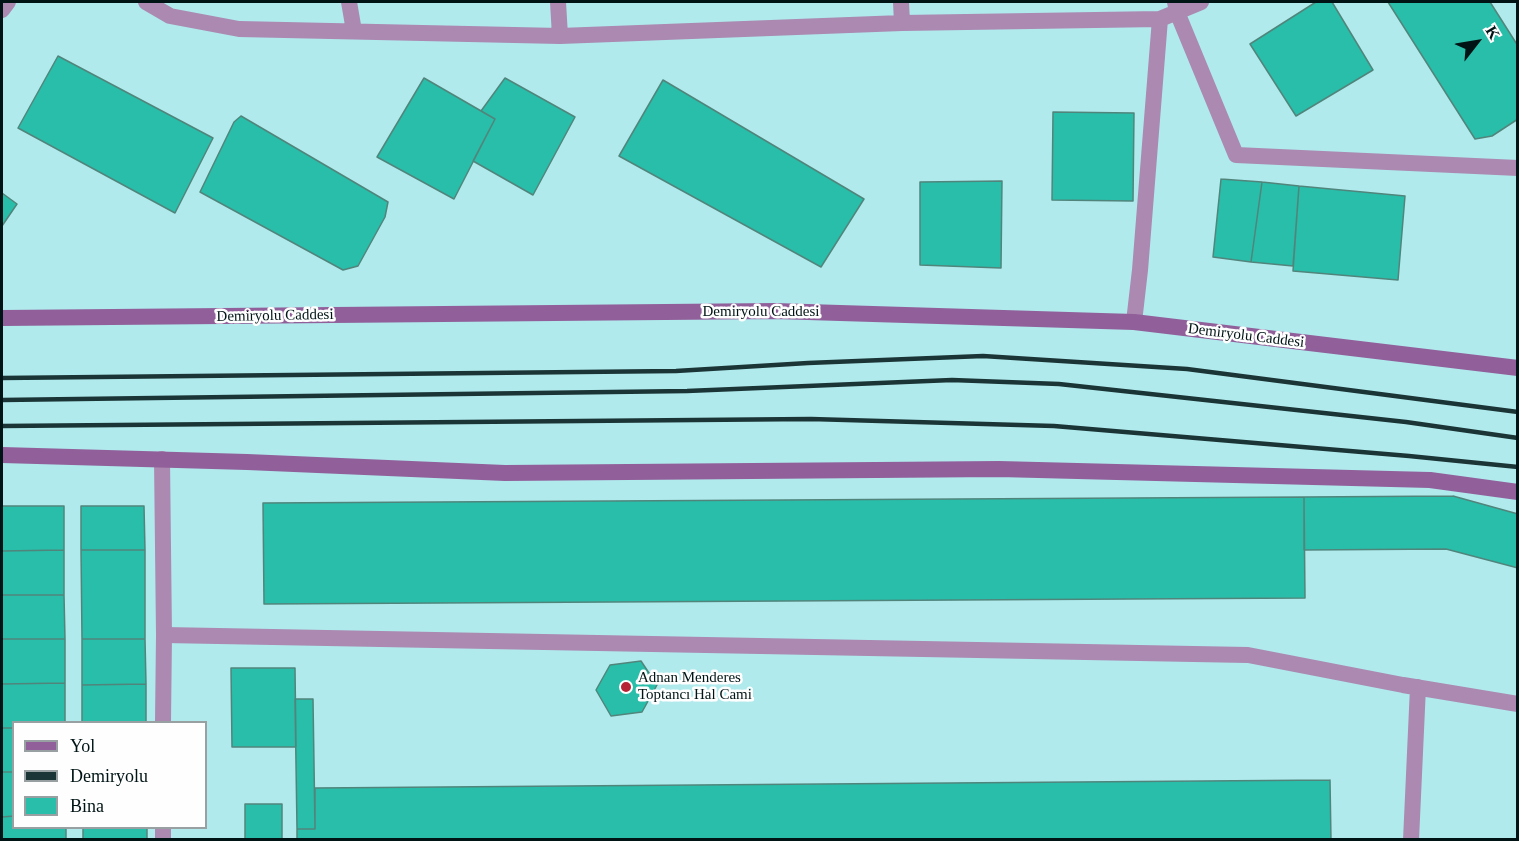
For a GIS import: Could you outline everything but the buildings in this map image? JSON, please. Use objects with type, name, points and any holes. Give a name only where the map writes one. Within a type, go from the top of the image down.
[{"type":"main road","name":"Demiryolu Caddesi","points":[[2,318],[775,311],[1134,322],[1518,368]]},
{"type":"main road","points":[[2,455],[247,462],[506,474],[999,469],[1430,480],[1518,492]]},
{"type":"street","points":[[2,10],[8,2]]},
{"type":"street","points":[[146,2],[170,16],[239,29],[560,36],[902,23],[1160,19],[1176,7],[1201,2]]},
{"type":"street","points":[[349,2],[354,31]]},
{"type":"street","points":[[558,2],[560,36]]},
{"type":"street","points":[[901,2],[902,23]]},
{"type":"street","points":[[1176,7],[1236,155],[1518,168]]},
{"type":"street","points":[[1134,322],[1160,19]]},
{"type":"street","points":[[162,459],[163,721]]},
{"type":"street","points":[[164,635],[1248,655],[1518,704]]},
{"type":"street","points":[[1411,840],[1418,687]]},
{"type":"railway","points":[[2,378],[676,371],[983,356],[1187,369],[1518,412]]},
{"type":"railway","points":[[2,400],[687,391],[952,380],[1059,384],[1406,422],[1518,438]]},
{"type":"railway","points":[[2,426],[811,419],[1054,426],[1518,467]]},
{"type":"place","name":"Adnan Menderes Toptancı Hal Cami","points":[[626,687]]}]
